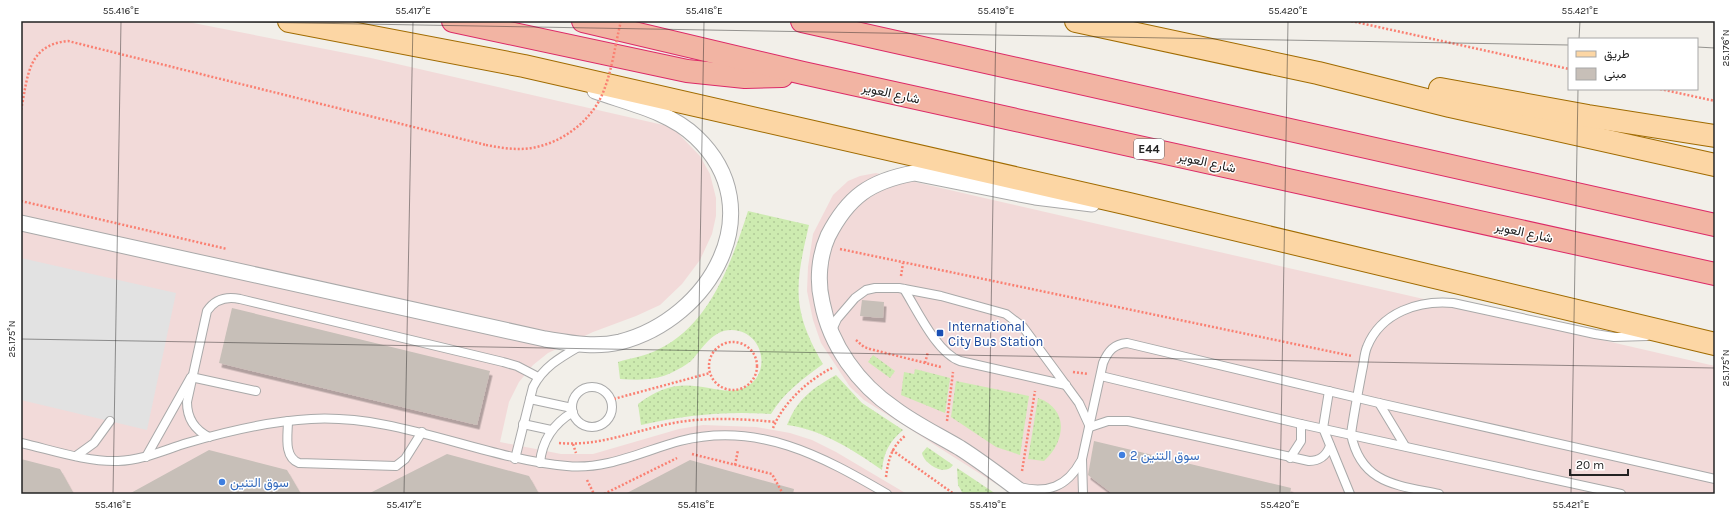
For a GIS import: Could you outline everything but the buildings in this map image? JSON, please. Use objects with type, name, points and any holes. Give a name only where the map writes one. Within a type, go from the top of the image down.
[{"type":"highway","points":[[453,21],[658,65],[716,75],[774,77],[803,73]]},
{"type":"highway","name":"شارع العوير","points":[[583,21],[803,73],[1715,274]]},
{"type":"highway","points":[[802,21],[1715,224]]},
{"type":"main road","points":[[289,21],[524,66],[1129,204],[1715,344]]},
{"type":"main road","points":[[1076,21],[1318,73],[1450,106],[1715,165]]},
{"type":"main road","points":[[1318,73],[1398,82],[1588,116],[1715,136]]},
{"type":"street","points":[[21,223],[581,345],[606,344],[638,336],[656,328],[688,306],[708,280],[723,252],[731,225],[730,197],[724,177],[715,158],[695,136],[683,126],[655,112],[524,66]]},
{"type":"street","points":[[1017,488],[945,439],[893,408],[878,395],[847,362],[834,326],[820,295],[820,276],[824,245],[846,206],[860,193],[877,183],[914,173],[1059,201],[1098,204],[1129,204]]},
{"type":"lane","points":[[834,326],[845,308],[866,290],[887,287],[941,296],[1012,317],[1025,330],[1079,403],[1090,427]]},
{"type":"lane","points":[[904,289],[940,346],[951,357],[965,362],[1066,385]]},
{"type":"lane","points":[[209,437],[196,428],[189,415],[187,402],[191,377],[207,311],[218,300],[233,298],[517,366],[538,377]]},
{"type":"lane","points":[[1439,494],[1390,483],[1378,478],[1359,460],[1351,434],[1367,347],[1375,334],[1385,323],[1403,310],[1424,303],[1453,303],[1614,337],[1670,334]]},
{"type":"lane","points":[[1083,494],[1082,458],[1103,363],[1110,351],[1121,343],[1127,343],[1380,403],[1715,478]]},
{"type":"lane","points":[[515,458],[530,399],[538,377],[556,360],[581,345]]},
{"type":"lane","points":[[1101,376],[1301,424],[1620,494]]},
{"type":"lane","points":[[191,377],[256,391]]},
{"type":"lane","points":[[146,457],[191,377]]},
{"type":"lane","points":[[530,399],[572,410],[580,422],[586,426],[598,426],[608,418],[612,406],[607,394],[597,388],[585,388],[575,396],[572,410],[551,430],[544,442],[540,463]]},
{"type":"lane","points":[[1329,391],[1323,428],[1350,494]]},
{"type":"lane","points":[[1380,403],[1405,446]]},
{"type":"lane","points":[[21,443],[101,461],[118,461],[146,457],[209,437],[257,426],[288,421],[338,420],[422,432],[515,458],[540,463],[580,467],[609,463],[680,441],[706,436],[740,435],[768,439],[807,452],[886,493]]},
{"type":"lane","points":[[76,456],[94,444],[110,421]]},
{"type":"lane","points":[[288,421],[288,452],[292,460],[299,463],[396,466],[406,459],[422,432]]},
{"type":"lane","points":[[1090,427],[1108,421],[1128,421],[1290,458],[1315,461],[1325,455],[1330,446]]},
{"type":"lane","points":[[523,424],[551,430]]},
{"type":"lane","points":[[1290,458],[1301,442],[1301,424]]},
{"type":"lane","points":[[1017,488],[1045,490],[1057,486],[1072,474],[1082,458]]},
{"type":"path","points":[[21,110],[30,65],[36,55],[46,47],[56,42],[68,41],[486,145],[520,149],[537,147],[553,142],[568,134],[582,123],[593,111],[602,96],[621,21]]},
{"type":"path","points":[[1351,21],[1568,69]]},
{"type":"path","points":[[1665,90],[1715,101]]},
{"type":"path","points":[[21,201],[228,249]]},
{"type":"path","points":[[824,245],[1365,358]]},
{"type":"path","points":[[834,326],[870,349],[954,370],[945,439]]},
{"type":"path","points":[[730,342],[746,346],[753,351],[758,367],[756,375],[751,382],[737,390],[720,386],[710,373],[711,357],[722,344],[730,342]]},
{"type":"path","points":[[768,439],[776,422],[787,406],[814,380],[870,349]]},
{"type":"path","points":[[610,400],[710,373]]},
{"type":"path","points":[[1017,488],[1037,378]]},
{"type":"path","points":[[1028,388],[1035,390]]},
{"type":"path","points":[[544,442],[565,444],[589,443],[677,423],[706,419],[731,418],[776,422]]},
{"type":"path","points":[[886,493],[887,464],[892,450],[902,438],[922,426]]},
{"type":"path","points":[[892,450],[954,494]]},
{"type":"path","points":[[687,453],[772,474],[783,494]]},
{"type":"path","points":[[604,494],[680,456]]},
{"type":"shaded area","points":[[21,21],[183,21],[371,58],[672,127],[700,156],[710,174],[716,198],[716,216],[712,234],[700,260],[682,284],[660,305],[636,316],[593,332],[548,353],[533,365],[519,382],[509,402],[500,442],[561,454],[593,454],[679,429],[703,425],[756,427],[790,433],[812,440],[836,452],[907,494],[21,494]]},
{"type":"shaded area","points":[[876,173],[1715,366],[1715,494],[1012,494],[864,400],[850,387],[821,343],[813,320],[807,291],[808,267],[813,234],[833,195],[848,181],[860,176]]},
{"type":"shaded area","points":[[21,258],[176,293],[147,430],[21,400]]},
{"type":"green space","points":[[748,211],[809,225],[801,264],[799,296],[805,328],[823,364],[788,392],[771,414],[738,413],[706,415],[641,425],[638,404],[663,389],[689,385],[731,391],[740,390],[752,383],[758,375],[761,367],[761,358],[755,341],[748,335],[739,331],[731,330],[723,331],[717,334],[711,338],[691,361],[673,372],[660,377],[640,380],[620,379],[618,362],[659,349],[677,338],[692,324],[717,290],[735,250]]},
{"type":"green space","points":[[873,355],[895,371],[890,378],[868,362]]},
{"type":"green space","points":[[915,369],[950,378],[945,413],[901,395],[904,372],[914,374]]},
{"type":"green space","points":[[836,375],[862,403],[903,430],[888,448],[884,458],[882,470],[849,448],[825,436],[813,431],[787,425],[801,401],[813,390]]},
{"type":"green space","points":[[956,381],[1029,396],[1020,455],[996,447],[951,417]]},
{"type":"green space","points":[[1038,398],[1048,403],[1055,410],[1059,417],[1061,426],[1057,444],[1044,461],[1028,459]]},
{"type":"green space","points":[[927,447],[953,465],[945,470],[935,468],[927,461],[922,453]]},
{"type":"green space","points":[[957,468],[996,494],[963,494],[958,485]]},
{"type":"place","name":"International City Bus Station","points":[[940,333]]},
{"type":"place","name":"سوق التنين 2","points":[[1122,455]]},
{"type":"place","name":"سوق التنين","points":[[222,482]]}]
